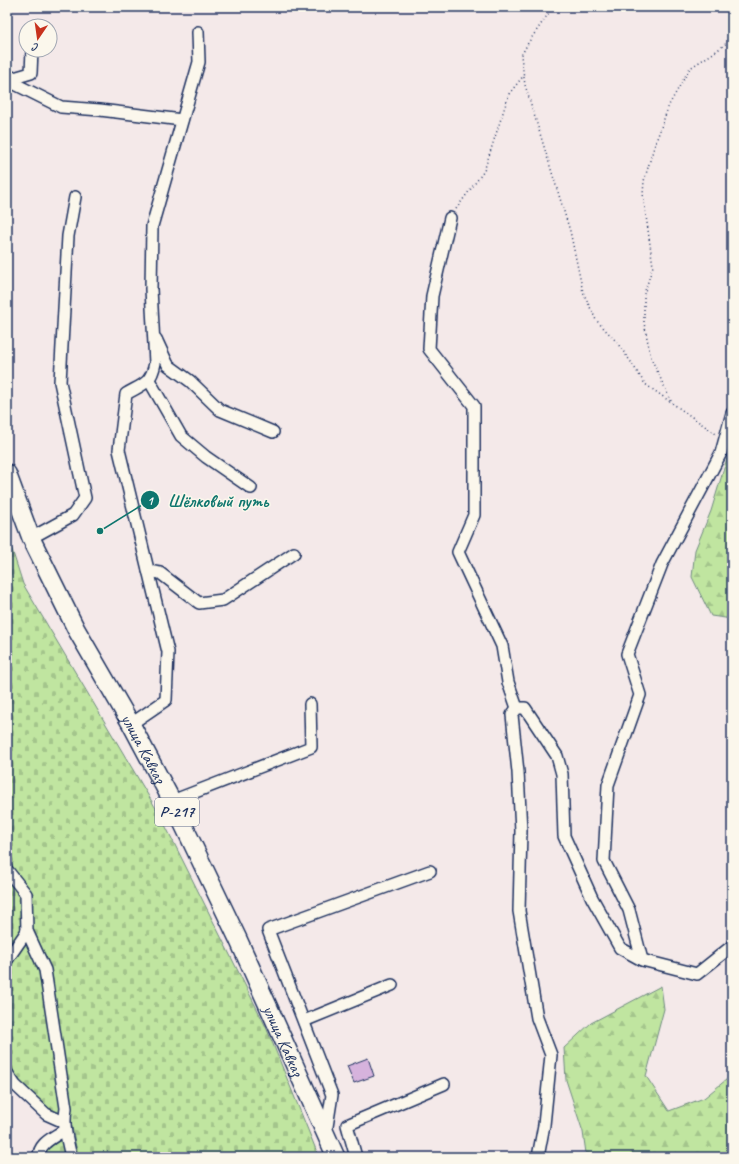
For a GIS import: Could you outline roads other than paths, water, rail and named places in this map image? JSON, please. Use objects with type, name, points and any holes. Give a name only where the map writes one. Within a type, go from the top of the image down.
[{"type":"highway","name":"улица Кавказ","points":[[7,473],[31,538],[76,629],[131,724],[172,801],[238,939],[336,1157]]},
{"type":"street","points":[[131,724],[166,700],[168,652],[119,450],[126,394],[149,380],[155,363],[151,289],[152,226],[199,62],[198,32]]},
{"type":"street","points":[[7,80],[32,73],[32,58]]},
{"type":"street","points":[[7,80],[61,107],[182,120]]},
{"type":"street","points":[[31,538],[72,514],[85,498],[60,382],[68,236],[75,197]]},
{"type":"street","points":[[450,218],[432,296],[429,349],[474,406],[474,515],[458,552],[502,646],[508,682],[517,708]]},
{"type":"street","points":[[153,334],[168,365],[190,381],[220,410],[273,432]]},
{"type":"street","points":[[149,380],[181,436],[206,457],[251,488]]},
{"type":"street","points":[[642,960],[629,910],[604,861],[608,785],[640,695],[627,654],[662,564],[720,453],[732,413]]},
{"type":"street","points":[[148,571],[160,573],[199,603],[222,600],[294,553]]},
{"type":"street","points":[[172,801],[311,747],[310,704]]},
{"type":"street","points":[[517,708],[525,708],[557,756],[562,774],[564,836],[592,898],[620,948],[642,960],[697,974],[732,946]]},
{"type":"street","points":[[517,708],[512,714],[518,772],[521,831],[520,911],[537,1018],[551,1055],[544,1125],[538,1157]]},
{"type":"street","points":[[7,870],[26,894],[28,931],[45,970],[66,1108],[64,1126],[71,1157]]},
{"type":"street","points":[[326,1134],[332,1095],[268,930],[430,871]]},
{"type":"street","points":[[7,960],[28,931]]},
{"type":"street","points":[[304,1021],[392,985]]},
{"type":"street","points":[[7,1072],[15,1085],[46,1114],[64,1126]]},
{"type":"street","points":[[356,1157],[347,1125],[444,1084]]},
{"type":"street","points":[[39,1157],[38,1154],[42,1145],[64,1126]]},
{"type":"place","name":"Шёлковый путь","points":[[100,531]]}]
